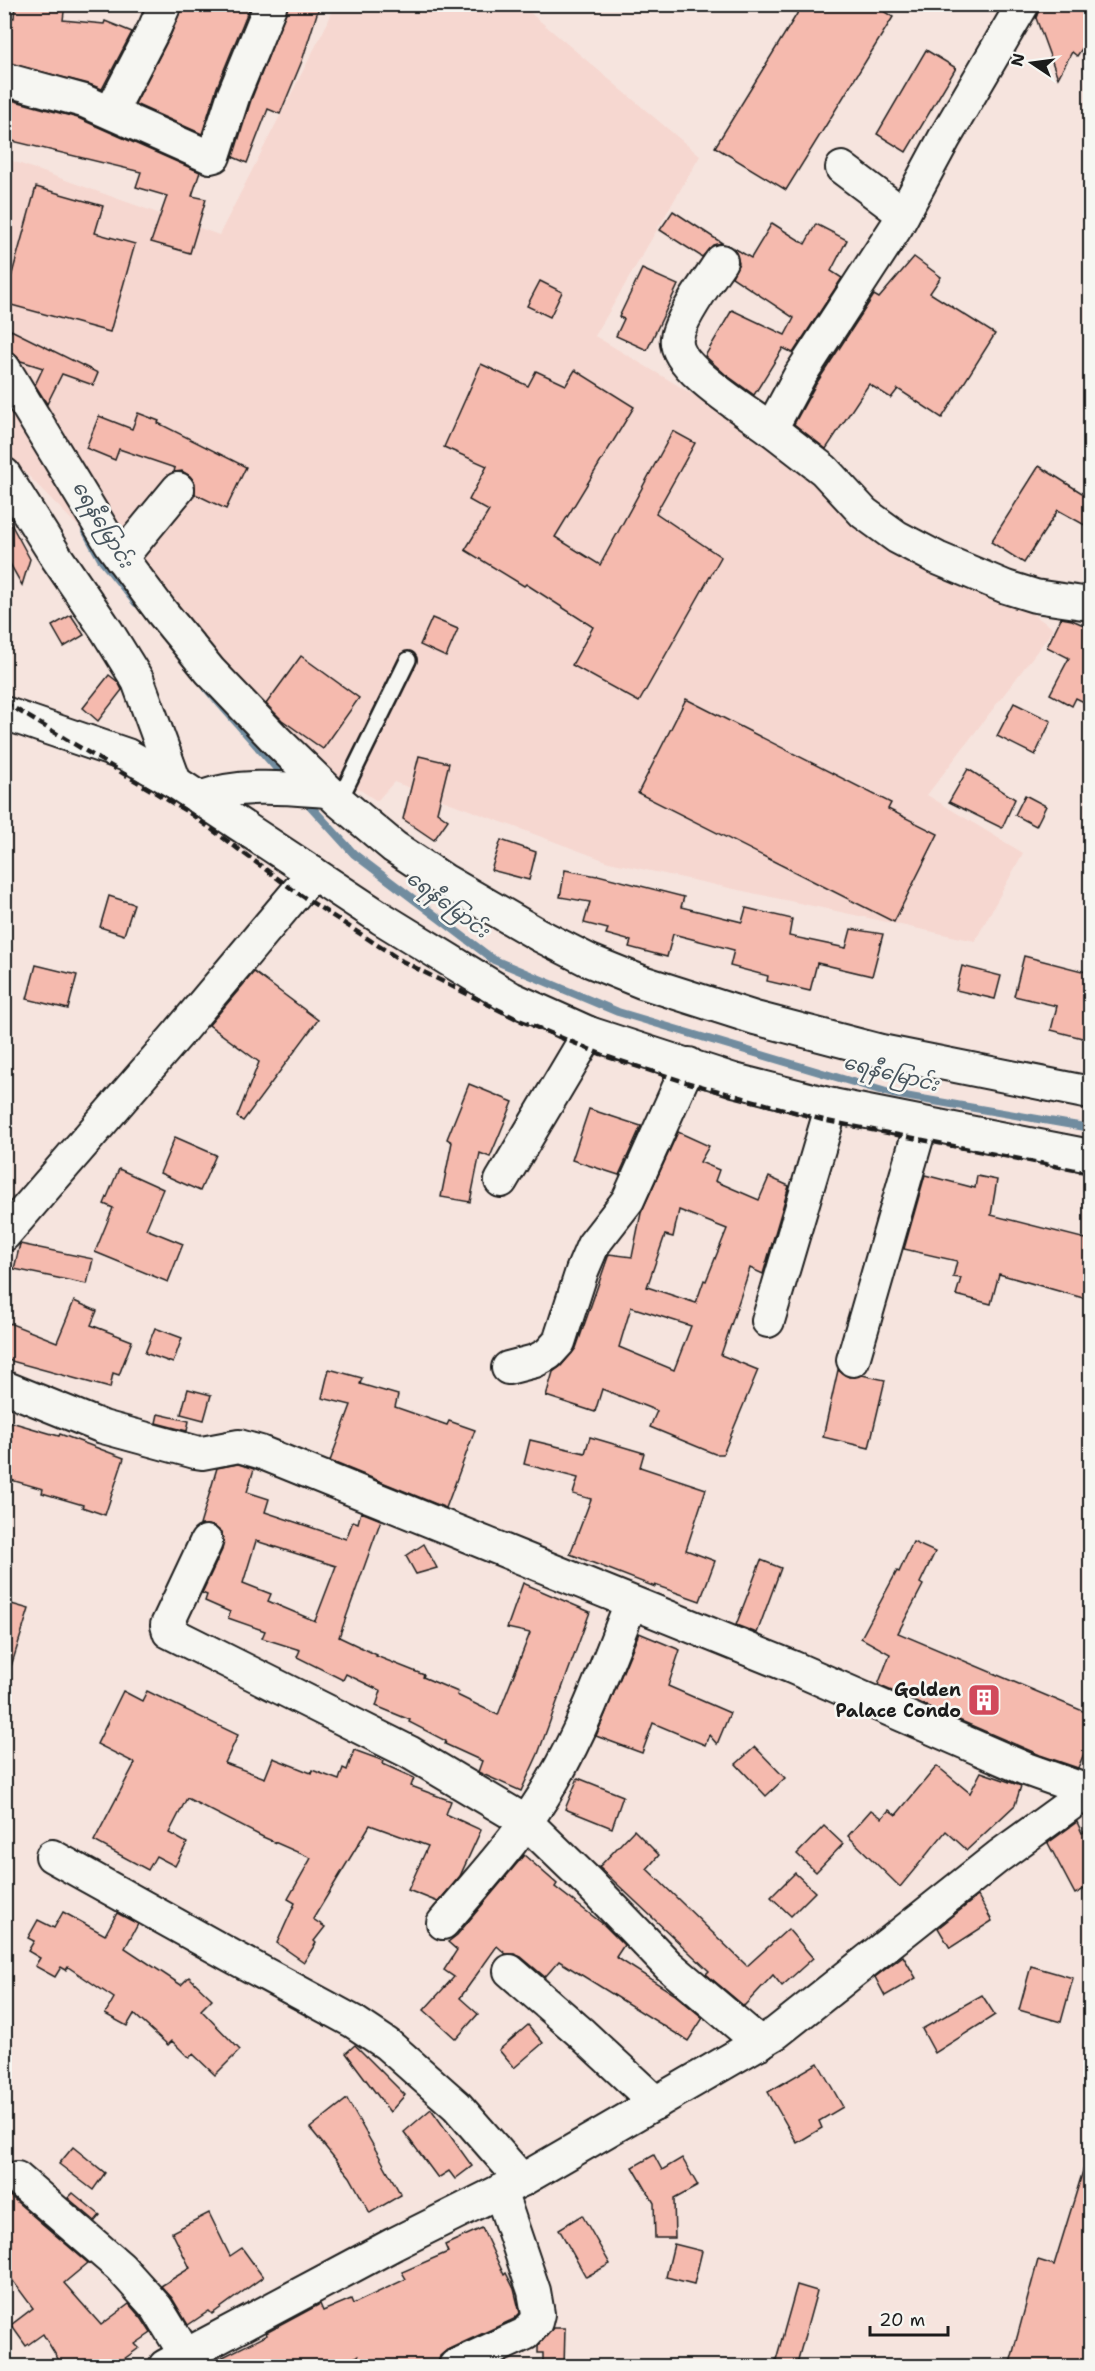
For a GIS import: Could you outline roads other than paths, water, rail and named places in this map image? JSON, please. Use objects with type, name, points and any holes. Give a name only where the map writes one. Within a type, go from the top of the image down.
[{"type":"street","points":[[111,112],[165,4]]},
{"type":"street","points":[[4,79],[61,93],[111,112],[206,156],[214,156],[234,94],[271,4]]},
{"type":"street","points":[[771,429],[800,375],[903,214],[1023,4]]},
{"type":"street","points":[[842,168],[903,214]]},
{"type":"street","points":[[721,261],[680,326],[676,340],[686,364],[706,382],[824,470],[864,513],[897,537],[937,558],[1006,587],[1035,596],[1090,604]]},
{"type":"street","points":[[4,368],[62,466],[121,558],[210,671],[325,794],[394,848],[539,935],[590,961],[642,982],[755,1018],[881,1051],[1090,1093]]},
{"type":"street","points":[[4,474],[138,681],[194,792]]},
{"type":"street","points":[[121,558],[178,489]]},
{"type":"street","points":[[4,713],[126,755],[194,792],[381,918],[511,998],[589,1033],[734,1080],[832,1106],[1090,1156]]},
{"type":"street","points":[[194,792],[244,789],[325,794]]},
{"type":"street","points":[[4,1235],[313,873]]},
{"type":"street","points":[[501,1181],[589,1033]]},
{"type":"street","points":[[508,1368],[535,1361],[548,1354],[559,1342],[593,1245],[628,1200],[689,1064]]},
{"type":"street","points":[[768,1321],[832,1106]]},
{"type":"street","points":[[853,1360],[921,1124]]},
{"type":"street","points":[[4,1387],[103,1427],[195,1452],[202,1453],[239,1446],[260,1452],[792,1667],[1026,1769],[1089,1791]]},
{"type":"street","points":[[206,1542],[167,1625],[169,1632],[409,1752],[525,1821],[668,1965],[760,2043]]},
{"type":"street","points":[[443,1923],[505,1848],[551,1785],[573,1745],[632,1603]]},
{"type":"street","points":[[16,2178],[120,2267],[157,2308],[175,2360],[511,2185],[776,2034],[999,1856],[1089,1791]]},
{"type":"street","points":[[52,1856],[354,2022],[387,2044],[457,2106],[511,2185],[538,2314],[536,2322],[525,2334],[455,2367]]},
{"type":"street","points":[[510,1971],[656,2103]]},
{"type":"lane","points":[[325,794],[408,660]]},
{"type":"waterway","name":"ရေနီမြောင်း","points":[[85,530],[102,561],[136,603]]},
{"type":"waterway","name":"ရေနီမြောင်း","points":[[207,689],[286,779]]},
{"type":"waterway","name":"ရေနီမြောင်း","points":[[304,799],[354,854],[494,960],[618,1012],[893,1094],[1090,1128]]},
{"type":"railway","points":[[4,702],[191,814],[296,892],[402,961],[519,1020],[608,1057],[682,1081],[827,1121],[1090,1173]]},
{"type":"place","name":"Golden Palace Condo","points":[[984,1700]]}]
